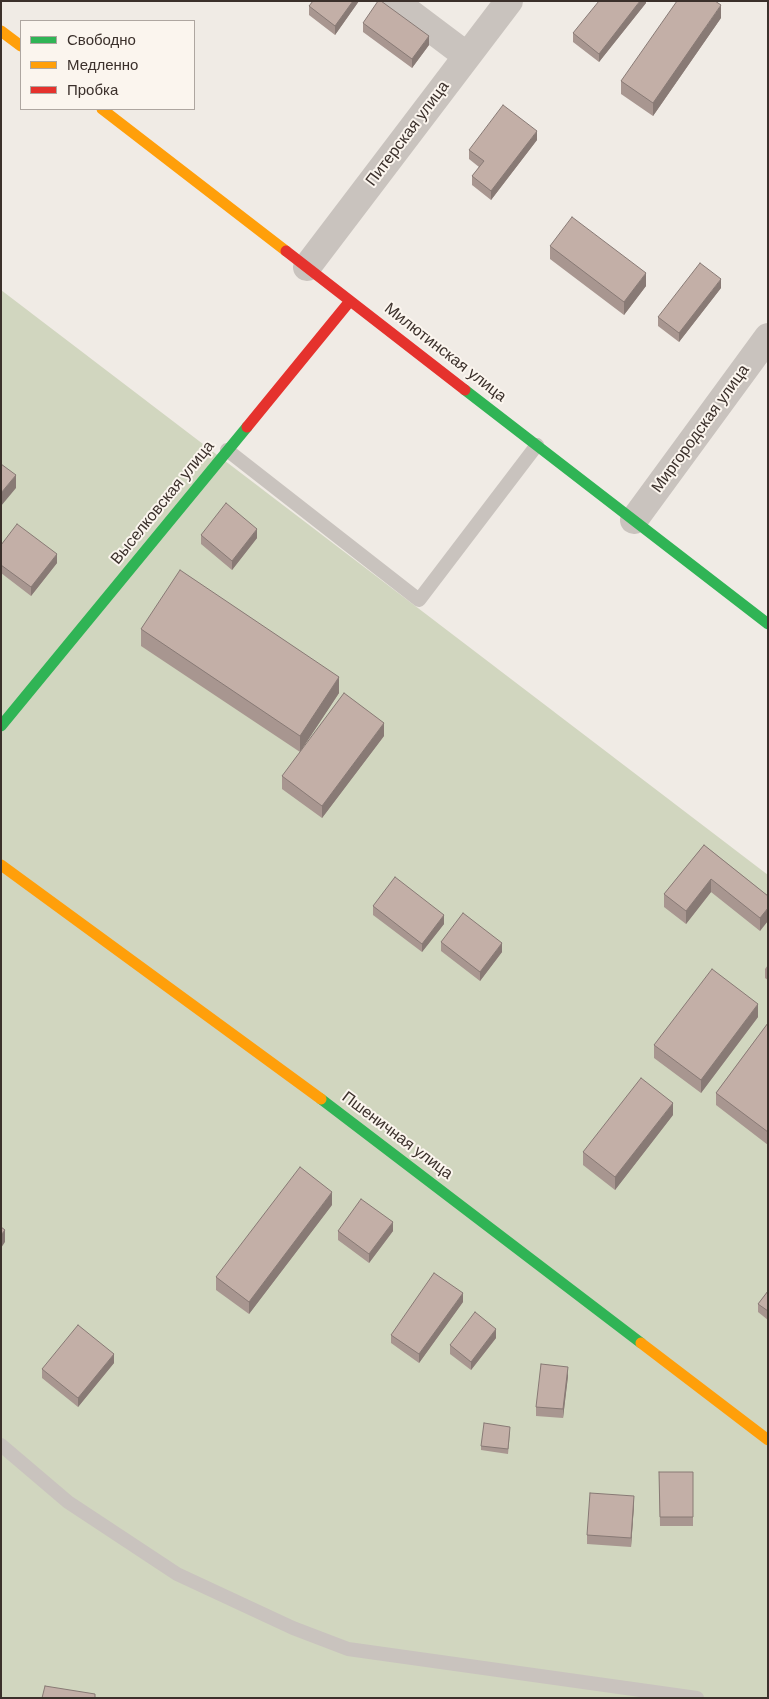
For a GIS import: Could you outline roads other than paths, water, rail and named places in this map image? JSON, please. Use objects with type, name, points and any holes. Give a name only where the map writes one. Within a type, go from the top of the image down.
[{"type":"street","points":[[394,1],[467,56]]},
{"type":"street","name":"Питерская улица","points":[[307,267],[509,1]]},
{"type":"street","points":[[1,31],[20,45]]},
{"type":"street","name":"Милютинская улица","points":[[103,110],[768,624]]},
{"type":"street","name":"Выселковская улица","points":[[1,726],[350,301]]},
{"type":"street","name":"Миргородская улица","points":[[634,520],[768,338]]},
{"type":"street","name":"Пшеничная улица","points":[[1,865],[362,1128],[768,1440]]},
{"type":"lane","points":[[227,450],[418,600],[537,445]]},
{"type":"lane","points":[[1,1445],[68,1502],[177,1574],[293,1628],[348,1649],[697,1698]]}]
